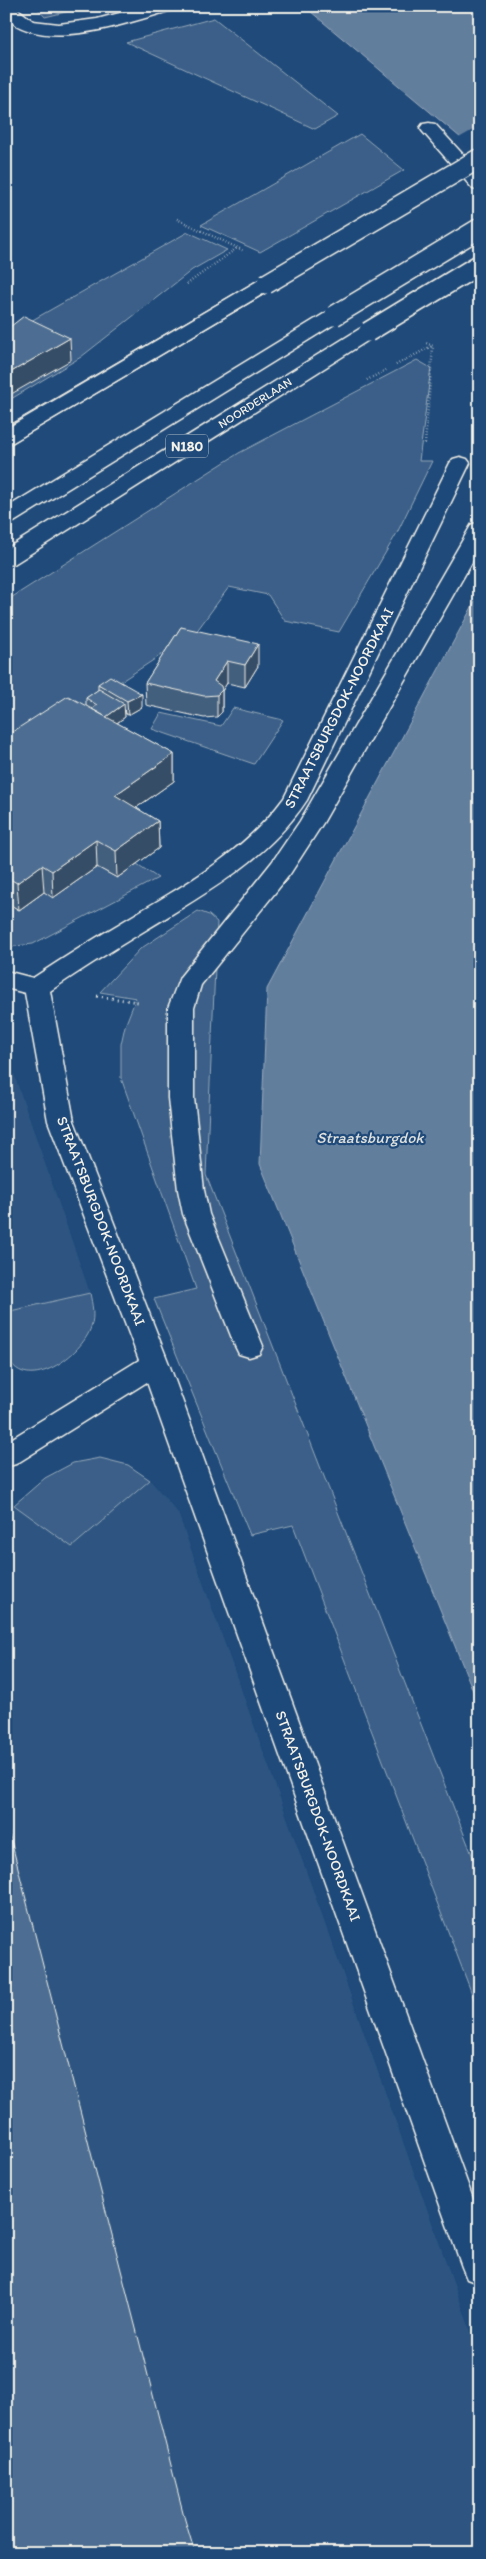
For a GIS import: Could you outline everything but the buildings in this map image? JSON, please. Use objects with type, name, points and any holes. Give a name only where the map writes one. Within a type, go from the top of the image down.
[{"type":"street","points":[[6,8],[27,25],[49,29],[86,26],[167,6]]},
{"type":"street","points":[[6,35],[27,25]]},
{"type":"street","points":[[429,128],[480,185]]},
{"type":"street","points":[[6,438],[480,158]]},
{"type":"street","name":"N180","points":[[6,517],[480,228]]},
{"type":"street","name":"NOORDERLAAN","points":[[6,559],[480,264]]},
{"type":"street","name":"STRAATSBURGDOK-NOORDKAAI","points":[[460,462],[295,800],[282,820],[238,862],[78,960],[37,988],[61,1121],[155,1364],[480,2267]]},
{"type":"street","points":[[249,1346],[196,1214],[190,1190],[181,1098],[181,1008],[189,983],[281,868],[311,823],[480,529]]},
{"type":"street","points":[[6,979],[37,988]]},
{"type":"street","points":[[6,1456],[155,1364]]},
{"type":"path","points":[[37,988],[181,1008]]},
{"type":"shaded area","points":[[35,6],[90,6],[45,17]]},
{"type":"shaded area","points":[[214,18],[338,116],[315,129],[126,42]]},
{"type":"shaded area","points":[[360,134],[404,170],[260,252],[201,225]]},
{"type":"shaded area","points":[[188,232],[227,250],[192,270],[81,357],[6,402],[6,335]]},
{"type":"shaded area","points":[[417,360],[431,368],[419,461],[432,461],[397,533],[339,632],[285,621],[268,595],[229,587],[196,632],[6,757],[6,601],[239,453]]},
{"type":"shaded area","points":[[233,708],[283,720],[254,764],[152,729],[161,713],[221,726]]},
{"type":"shaded area","points":[[137,864],[158,878],[33,944],[6,947],[6,902],[19,910],[44,892],[97,867],[117,878]]},
{"type":"shaded area","points":[[198,911],[209,915],[217,922],[206,1175],[480,1875],[480,2015],[293,1525],[250,1535],[154,1299],[196,1289],[121,1078],[121,1044],[125,1026],[136,998],[100,992],[140,949]]},
{"type":"shaded area","points":[[6,1051],[90,1293],[6,1312]]},
{"type":"shaded area","points":[[90,1293],[93,1319],[86,1338],[77,1349],[54,1367],[41,1372],[28,1373],[17,1369],[8,1358],[5,1348],[6,1312]]},
{"type":"shaded area","points":[[100,1458],[128,1465],[150,1480],[178,1513],[480,2357],[480,2553],[6,2553],[6,1511],[45,1478],[73,1463]]},
{"type":"shaded area","points":[[100,1458],[128,1465],[150,1480],[72,1547],[14,1505],[45,1478],[73,1463]]},
{"type":"water","points":[[304,6],[480,6],[480,154]]},
{"type":"water","name":"Straatsburgdok","points":[[480,592],[480,1708],[260,1164],[267,989]]},
{"type":"pier","points":[[480,126],[480,156],[457,139]]},
{"type":"tram line","points":[[6,427],[480,150]]},
{"type":"tram line","points":[[6,447],[480,167]]}]
